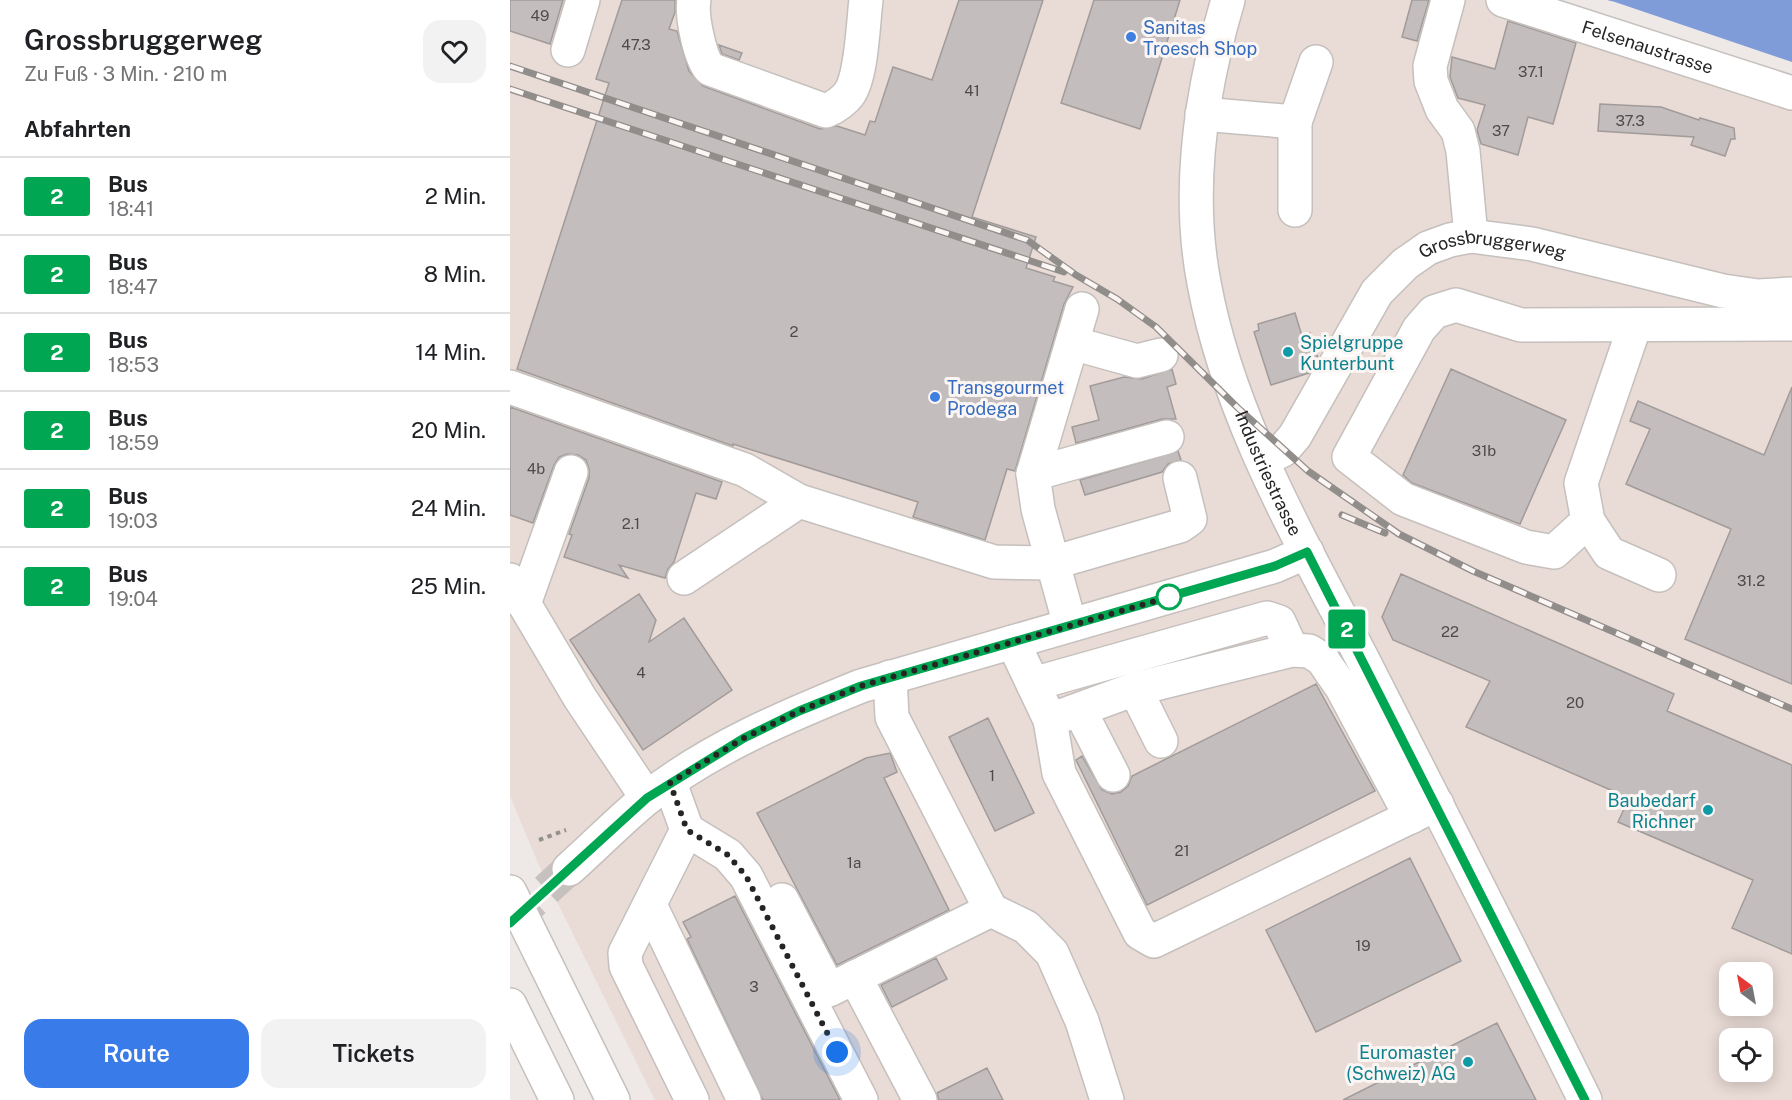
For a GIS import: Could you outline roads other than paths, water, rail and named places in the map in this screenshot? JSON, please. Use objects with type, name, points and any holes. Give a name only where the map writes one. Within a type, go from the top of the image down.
[{"type":"main road","points":[[568,50],[583,0]]},
{"type":"main road","points":[[694,0],[701,51],[704,62],[710,69],[826,111],[839,104],[853,86],[866,0]]},
{"type":"main road","name":"Industriestrasse","points":[[1228,0],[1207,82],[1202,114],[1197,227],[1203,281],[1217,343],[1238,408],[1307,552],[1424,811],[1585,1100]]},
{"type":"main road","points":[[1448,0],[1430,66],[1431,81],[1442,109],[1458,131],[1463,151],[1471,236]]},
{"type":"main road","name":"Felsenaustrasse","points":[[1503,0],[1792,93]]},
{"type":"main road","points":[[1295,210],[1295,122],[1316,62]]},
{"type":"main road","points":[[1202,114],[1295,122]]},
{"type":"main road","name":"Grossbruggerweg","points":[[1263,460],[1283,450],[1295,436],[1377,292],[1405,264],[1428,248],[1471,236],[1532,244],[1723,291],[1758,297],[1792,294]]},
{"type":"main road","points":[[1588,521],[1554,552],[1526,547],[1403,499],[1348,457],[1419,329],[1434,312],[1456,305],[1521,324],[1792,324]]},
{"type":"main road","points":[[1070,625],[1038,509],[1033,474],[1082,309]]},
{"type":"main road","points":[[1635,324],[1581,483],[1588,521],[1609,553],[1659,575]]},
{"type":"main road","points":[[1072,343],[1137,361],[1161,355]]},
{"type":"main road","points":[[510,387],[745,470],[770,487],[799,501],[994,562],[1052,563],[1180,526],[1190,519],[1180,478]]},
{"type":"main road","points":[[1033,474],[1167,437]]},
{"type":"main road","points":[[571,472],[517,592],[580,698],[659,790],[687,830],[728,855],[746,876],[861,1100]]},
{"type":"main road","points":[[684,578],[799,501]]},
{"type":"main road","points":[[569,869],[659,790],[744,738],[799,711],[861,686],[1275,566],[1307,552]]},
{"type":"main road","points":[[1033,684],[1267,618],[1279,622],[1292,650]]},
{"type":"main road","points":[[1012,642],[1033,684],[1065,715],[1113,775]]},
{"type":"main road","points":[[1292,650],[1309,651],[1322,659],[1329,668],[1424,811],[1154,941],[1148,940],[1135,922],[1059,773],[1065,715],[1135,689],[1292,650]]},
{"type":"main road","points":[[890,677],[892,717],[991,910],[1026,927],[1052,953],[1082,1020],[1107,1100]]},
{"type":"main road","points":[[1135,689],[1161,741]]},
{"type":"main road","points":[[687,830],[626,953],[626,966],[692,1100]]},
{"type":"main road","points":[[510,892],[613,1100]]},
{"type":"main road","points":[[782,900],[829,990],[991,910]]},
{"type":"main road","points":[[650,905],[744,1100]]},
{"type":"main road","points":[[855,978],[920,1100]]},
{"type":"main road","points":[[510,1005],[557,1100]]},
{"type":"water","points":[[1607,0],[1792,0],[1792,62],[1615,2]]},
{"type":"tunnel","points":[[510,923],[569,869]]},
{"type":"railway","points":[[510,66],[1027,240],[1156,327],[1238,408],[1308,471],[1399,534],[1473,571],[1792,709]]},
{"type":"railway","points":[[510,89],[1064,272]]},
{"type":"railway","points":[[1342,515],[1385,533]]},
{"type":"place","name":"Sanitas Troesch Shop","points":[[1131,37]]},
{"type":"place","name":"Spielgruppe Kunterbunt","points":[[1288,352]]},
{"type":"place","name":"Transgourmet Prodega","points":[[935,397]]},
{"type":"place","name":"Baubedarf Richner","points":[[1708,810]]},
{"type":"place","name":"Euromaster (Schweiz) AG","points":[[1468,1062]]}]
